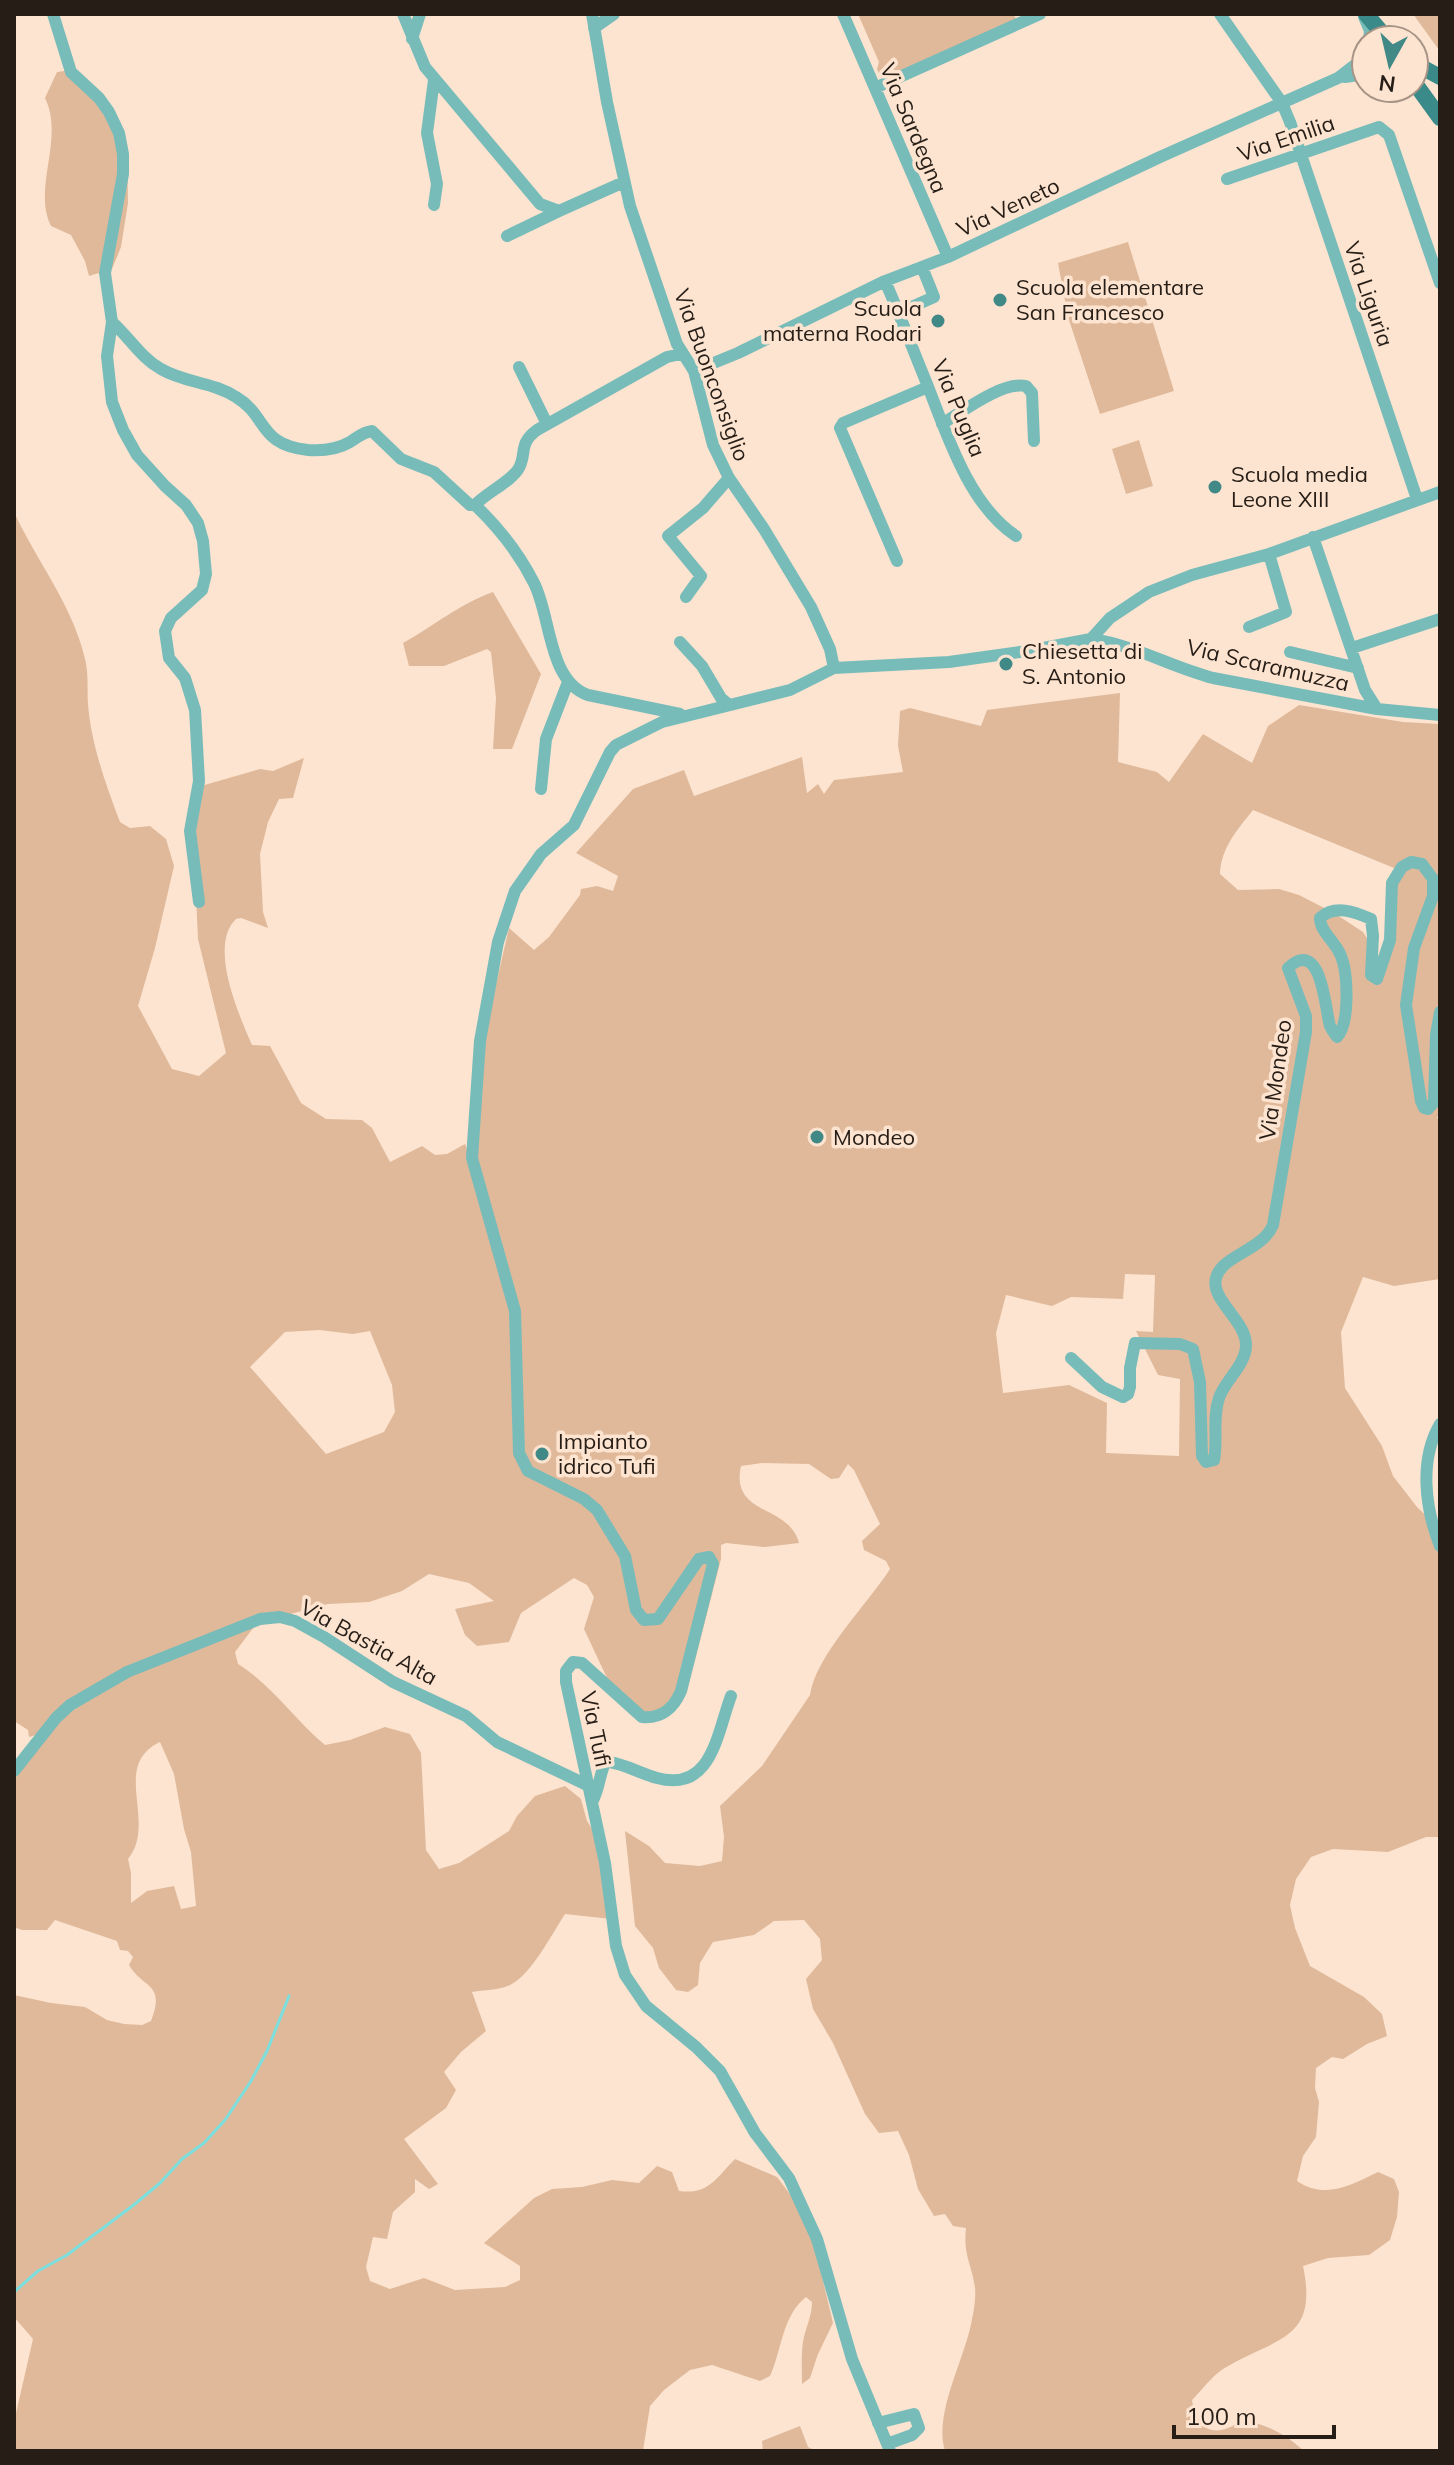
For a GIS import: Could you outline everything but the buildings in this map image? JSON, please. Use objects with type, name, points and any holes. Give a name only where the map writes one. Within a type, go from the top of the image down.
[{"type":"street","points":[[53,14],[71,72],[104,104],[115,122],[121,144],[123,174],[105,273],[112,322],[107,367],[116,414],[137,455],[186,505],[201,528],[206,574],[202,590],[171,618],[165,631],[169,658],[185,678],[195,710],[199,781],[190,831],[199,902]]},
{"type":"street","points":[[403,14],[425,67],[434,80],[536,200],[559,211]]},
{"type":"street","points":[[412,39],[420,14]]},
{"type":"street","name":"Via Buonconsiglio","points":[[592,14],[635,224],[681,354],[694,371],[713,445],[729,478],[811,607],[830,649],[834,668]]},
{"type":"street","points":[[594,28],[614,14]]},
{"type":"street","name":"Via Sardegna","points":[[843,14],[948,257]]},
{"type":"street","points":[[875,88],[1040,14]]},
{"type":"street","name":"Via Liguria","points":[[1220,14],[1282,103],[1417,499]]},
{"type":"street","name":"Via Veneto","points":[[694,371],[738,353],[885,281],[948,257],[1338,78],[1350,69]]},
{"type":"street","name":"Via Veneto","points":[[1338,78],[1350,76]]},
{"type":"street","points":[[434,80],[427,133],[437,184],[434,205]]},
{"type":"street","name":"Via Emilia","points":[[1227,179],[1379,127],[1384,128],[1440,283]]},
{"type":"street","points":[[507,236],[624,182]]},
{"type":"street","points":[[898,313],[934,297],[922,267]]},
{"type":"street","name":"Via Puglia","points":[[885,281],[942,424],[966,475],[999,522],[1016,536]]},
{"type":"street","points":[[112,322],[157,367],[238,398],[253,412],[264,431],[275,439],[301,448],[326,449],[344,445],[372,431],[395,455],[434,472],[465,501],[475,505],[488,517],[526,568],[545,608],[550,641],[573,689],[670,714],[687,714],[790,690],[834,668],[949,662],[1091,639],[1110,618],[1149,592],[1192,575],[1269,554],[1440,492]]},
{"type":"street","points":[[475,505],[515,473],[520,466],[526,440],[547,424],[667,357],[681,354]]},
{"type":"street","points":[[519,367],[547,424]]},
{"type":"street","points":[[942,424],[995,392],[1016,384],[1026,386],[1032,393],[1034,441]]},
{"type":"street","points":[[897,561],[840,428],[843,423],[928,387]]},
{"type":"street","points":[[686,597],[701,576],[668,536],[703,508],[729,478]]},
{"type":"street","points":[[1313,537],[1365,690],[1377,709]]},
{"type":"street","points":[[1249,627],[1286,612],[1269,554]]},
{"type":"street","points":[[1352,648],[1440,619]]},
{"type":"street","name":"Via Scaramuzza","points":[[1091,639],[1124,646],[1197,674],[1377,709],[1440,715]]},
{"type":"street","points":[[680,642],[702,666],[721,698],[729,705]]},
{"type":"street","points":[[1290,652],[1358,668]]},
{"type":"street","points":[[541,789],[546,739],[568,682]]},
{"type":"street","name":"Via Tufi","points":[[687,714],[628,737],[610,752],[579,819],[541,854],[515,891],[498,942],[480,1041],[472,1158],[515,1311],[519,1453],[528,1471],[584,1499],[597,1510],[625,1556],[636,1610],[644,1620],[658,1619],[702,1557],[709,1557],[713,1564],[681,1691],[674,1705],[666,1712],[655,1717],[642,1717],[582,1663],[573,1662],[567,1667],[566,1682],[605,1863],[616,1946],[625,1975],[646,2006],[720,2071],[755,2133],[789,2178],[822,2255],[852,2359],[889,2448]]},
{"type":"street","name":"Via Mondeo","points":[[1071,1358],[1102,1387],[1123,1397],[1130,1387],[1130,1368],[1136,1342],[1180,1344],[1193,1349],[1200,1382],[1202,1456],[1206,1462],[1214,1460],[1214,1420],[1219,1399],[1246,1346],[1240,1324],[1216,1291],[1215,1279],[1226,1264],[1262,1242],[1273,1225],[1306,1032],[1306,1016],[1288,968],[1304,961],[1316,969],[1323,985],[1330,1025],[1337,1036],[1343,1029],[1345,1012],[1343,964],[1334,942],[1321,927],[1320,918],[1328,912],[1339,910],[1371,919],[1371,975],[1377,979],[1390,940],[1392,883],[1402,867],[1411,862],[1422,864],[1433,879],[1433,896],[1414,948],[1406,1005],[1421,1101],[1428,1109],[1434,1102],[1436,1035],[1440,1012]]},
{"type":"street","points":[[1440,1424],[1430,1441],[1427,1480],[1431,1516],[1440,1546]]},
{"type":"street","name":"Via Bastia Alta","points":[[14,1771],[56,1718],[82,1697],[141,1667],[260,1619],[280,1617],[295,1621],[324,1637],[393,1682],[466,1716],[497,1742],[587,1785]]},
{"type":"street","points":[[591,1803],[596,1796],[600,1772],[605,1763],[662,1780],[673,1781],[691,1776],[713,1754],[731,1696]]},
{"type":"street","points":[[878,2423],[914,2414],[919,2428],[889,2448]]},
{"type":"shaded area","points":[[858,14],[1013,14],[1017,20],[883,83],[877,69],[879,62]]},
{"type":"shaded area","points":[[1413,14],[1440,14],[1440,52],[1430,38],[1430,24],[1420,24]]},
{"type":"shaded area","points":[[71,70],[127,144],[128,203],[121,247],[112,269],[89,276],[71,235],[51,226],[46,211],[52,130],[45,98],[57,72]]},
{"type":"shaded area","points":[[1128,242],[1174,391],[1100,414],[1068,317],[1058,263]]},
{"type":"shaded area","points":[[1139,440],[1153,486],[1126,494],[1112,449]]},
{"type":"shaded area","points":[[14,512],[71,617],[78,636],[87,667],[92,734],[120,822],[130,828],[150,826],[166,839],[174,866],[138,1006],[172,1069],[199,1076],[226,1053],[198,939],[193,832],[201,786],[260,769],[273,771],[304,758],[293,798],[279,799],[268,822],[260,854],[263,912],[268,928],[236,919],[228,931],[225,963],[234,999],[252,1045],[270,1046],[301,1103],[326,1119],[362,1120],[372,1128],[390,1162],[422,1146],[435,1155],[447,1154],[465,1144],[467,1149],[479,1058],[509,928],[534,950],[549,937],[580,895],[581,889],[597,886],[613,891],[618,876],[576,853],[633,789],[684,770],[694,796],[802,757],[807,793],[818,784],[824,794],[834,780],[903,772],[898,746],[900,711],[910,708],[981,726],[987,710],[1120,693],[1118,762],[1157,772],[1169,782],[1203,734],[1252,763],[1268,726],[1299,705],[1403,722],[1440,724],[1440,1111],[1437,1118],[1440,1120],[1440,1279],[1394,1286],[1363,1277],[1341,1332],[1345,1388],[1382,1446],[1393,1476],[1417,1507],[1440,1529],[1440,1837],[1426,1837],[1388,1852],[1333,1849],[1311,1857],[1296,1879],[1290,1905],[1295,1928],[1310,1966],[1364,1997],[1382,2014],[1387,2036],[1343,2059],[1332,2057],[1316,2068],[1315,2088],[1319,2102],[1316,2137],[1303,2156],[1297,2181],[1307,2187],[1328,2190],[1348,2186],[1378,2172],[1394,2179],[1399,2192],[1397,2217],[1390,2240],[1369,2255],[1328,2258],[1303,2266],[1305,2310],[1298,2324],[1275,2342],[1223,2369],[1192,2400],[1198,2419],[1209,2429],[1224,2429],[1242,2420],[1251,2422],[1290,2439],[1304,2451],[945,2451],[943,2420],[969,2334],[975,2300],[966,2228],[953,2226],[945,2214],[934,2216],[918,2189],[909,2155],[898,2131],[879,2133],[865,2114],[833,2043],[813,2009],[806,1979],[822,1960],[820,1939],[804,1920],[774,1921],[754,1935],[713,1942],[700,1963],[698,1985],[688,1992],[676,1990],[659,1968],[653,1948],[635,1926],[625,1831],[649,1846],[665,1863],[700,1866],[722,1861],[724,1837],[720,1806],[762,1766],[810,1695],[814,1680],[832,1647],[890,1569],[886,1561],[864,1550],[862,1541],[880,1524],[854,1470],[848,1464],[839,1478],[831,1479],[809,1464],[762,1463],[741,1466],[740,1482],[744,1494],[784,1522],[799,1543],[765,1547],[721,1545],[721,1559],[687,1691],[674,1709],[653,1721],[615,1695],[584,1629],[594,1597],[587,1585],[574,1578],[521,1613],[509,1642],[477,1646],[465,1635],[455,1609],[494,1601],[469,1583],[429,1574],[402,1591],[369,1602],[328,1604],[257,1623],[235,1652],[238,1664],[262,1682],[325,1745],[385,1727],[410,1734],[421,1753],[426,1850],[439,1869],[459,1863],[509,1831],[517,1816],[535,1796],[565,1786],[581,1799],[587,1821],[596,1835],[611,1919],[565,1914],[518,1980],[501,1988],[472,1992],[486,2031],[461,2052],[444,2072],[456,2090],[446,2108],[404,2139],[438,2184],[429,2189],[415,2179],[415,2192],[393,2212],[387,2239],[373,2237],[366,2267],[370,2281],[390,2289],[424,2278],[455,2290],[505,2287],[520,2280],[520,2266],[484,2243],[534,2198],[552,2189],[582,2187],[612,2180],[639,2183],[657,2166],[672,2172],[679,2191],[689,2192],[711,2184],[735,2159],[777,2177],[795,2201],[814,2243],[833,2323],[810,2378],[802,2384],[803,2342],[812,2302],[806,2297],[787,2323],[770,2376],[760,2381],[712,2365],[690,2370],[664,2390],[650,2406],[643,2451],[14,2451],[14,2422],[33,2339],[14,2317],[14,1995],[85,2007],[107,2020],[142,2025],[151,2021],[156,1999],[151,1987],[129,1965],[133,1957],[128,1951],[120,1950],[117,1941],[55,1920],[47,1930],[14,1927],[14,1776],[36,1735],[29,1737],[28,1730],[14,1721]],"holes":[[[1253,810],[1394,868],[1382,961],[1363,932],[1299,895],[1279,889],[1238,890],[1220,874],[1227,848]],[[1125,1274],[1155,1275],[1153,1332],[1136,1331],[1158,1375],[1180,1379],[1179,1456],[1106,1453],[1107,1403],[1069,1385],[1003,1393],[996,1333],[1006,1295],[1052,1306],[1071,1297],[1123,1299]],[[319,1330],[353,1334],[370,1331],[392,1385],[395,1412],[384,1432],[326,1454],[250,1367],[285,1332]],[[160,1742],[174,1774],[191,1852],[196,1906],[181,1909],[174,1886],[147,1891],[131,1903],[128,1859],[136,1844],[139,1828],[138,1765],[146,1752]]]},
{"type":"shaded area","points":[[493,592],[541,674],[512,749],[493,749],[496,698],[491,652],[487,649],[444,666],[409,666],[403,643],[458,609]]},
{"type":"shaded area","points":[[800,2426],[808,2447],[816,2451],[763,2451],[762,2441]]},
{"type":"waterway","points":[[14,2292],[38,2271],[67,2255],[135,2204],[182,2159],[204,2143],[225,2120],[251,2081],[289,1996]]},
{"type":"place","name":"Scuola elementare San Francesco","points":[[1000,300]]},
{"type":"place","name":"Scuola materna Rodari","points":[[938,321]]},
{"type":"place","name":"Scuola media Leone XIII","points":[[1215,487]]},
{"type":"place","name":"Chiesetta di S. Antonio","points":[[1006,664]]},
{"type":"place","name":"Mondeo","points":[[817,1137]]},
{"type":"place","name":"Impianto idrico Tufi","points":[[542,1454]]}]
